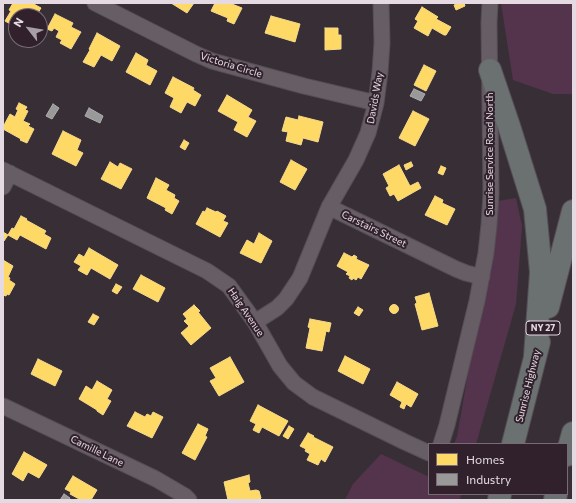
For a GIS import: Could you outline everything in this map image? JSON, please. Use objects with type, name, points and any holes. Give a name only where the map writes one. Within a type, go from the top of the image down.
[{"type":"highway","points":[[490,70],[535,209],[541,272],[535,356]]},
{"type":"highway","name":"Sunrise Highway","points":[[513,443],[573,211]]},
{"type":"highway","points":[[568,452],[573,434]]},
{"type":"street","name":"Victoria Circle","points":[[95,3],[212,61],[376,103]]},
{"type":"street","name":"Davids Way","points":[[329,207],[356,160],[368,134],[376,103],[382,43],[381,3]]},
{"type":"street","name":"Sunrise Service Road North","points":[[441,443],[470,333],[482,277],[489,225],[491,194],[490,3]]},
{"type":"street","points":[[3,187],[6,172]]},
{"type":"street","name":"Haig Avenue","points":[[6,172],[208,271],[229,286],[255,322],[280,366],[294,383],[313,397],[428,453]]},
{"type":"street","name":"Carstairs Street","points":[[255,322],[277,308],[286,299],[300,278],[329,207],[456,269],[482,277]]},
{"type":"street","name":"Camille Lane","points":[[3,406],[156,479],[185,496],[189,500]]},
{"type":"shaded area","points":[[501,3],[573,3],[573,94],[553,94],[513,80]]},
{"type":"shaded area","points":[[516,198],[522,226],[516,304],[476,443],[454,443],[457,437],[498,201]]},
{"type":"shaded area","points":[[381,454],[428,477],[428,495],[461,495],[460,500],[345,500],[353,484]]},
{"type":"building: Homes","points":[[13,3],[32,3],[41,8],[10,8]]},
{"type":"building: Homes","points":[[171,3],[194,3],[187,13]]},
{"type":"building: Homes","points":[[215,3],[233,3],[232,4],[242,8],[234,24],[227,21],[228,18],[211,11]]},
{"type":"building: Homes","points":[[464,3],[465,6],[456,10],[454,5]]},
{"type":"building: Homes","points":[[422,7],[438,17],[436,19],[451,27],[446,35],[432,28],[428,36],[414,28],[418,21],[415,19]]},
{"type":"building: Homes","points":[[55,14],[73,23],[71,27],[81,32],[71,49],[60,43],[62,40],[56,37],[59,31],[54,28],[52,31],[48,29]]},
{"type":"building: Homes","points":[[8,16],[8,23],[5,21]]},
{"type":"building: Homes","points":[[271,16],[300,24],[295,42],[265,33]]},
{"type":"building: Homes","points":[[325,28],[338,28],[338,35],[341,35],[341,49],[325,50]]},
{"type":"building: Homes","points":[[97,33],[120,46],[112,61],[101,55],[94,67],[83,62]]},
{"type":"building: Homes","points":[[136,53],[148,60],[146,65],[157,71],[150,85],[126,72]]},
{"type":"building: Homes","points":[[424,65],[436,71],[426,91],[414,85]]},
{"type":"building: Homes","points":[[173,77],[194,88],[193,90],[201,95],[195,106],[187,102],[181,113],[170,107],[174,98],[165,93]]},
{"type":"building: Homes","points":[[227,95],[252,110],[248,117],[256,121],[247,137],[234,130],[238,122],[218,111]]},
{"type":"building: Homes","points":[[19,103],[27,107],[25,110],[28,111],[23,121],[30,124],[28,126],[34,129],[27,143],[3,129],[10,114],[15,117],[18,110],[16,109]]},
{"type":"building: Homes","points":[[413,111],[429,119],[415,146],[399,138]]},
{"type":"building: Homes","points":[[299,116],[323,122],[318,142],[303,138],[301,145],[286,141],[288,132],[282,131],[286,117],[298,120]]},
{"type":"building: Homes","points":[[63,131],[81,140],[77,150],[83,153],[76,166],[52,154]]},
{"type":"building: Homes","points":[[184,140],[189,143],[185,150],[180,147]]},
{"type":"building: Homes","points":[[291,160],[307,169],[295,190],[280,182]]},
{"type":"building: Homes","points":[[110,162],[118,167],[120,163],[132,169],[121,189],[101,179]]},
{"type":"building: Homes","points":[[411,162],[413,166],[406,170],[404,165]]},
{"type":"building: Homes","points":[[399,165],[410,186],[418,182],[421,188],[398,201],[394,194],[390,196],[386,188],[389,186],[383,174]]},
{"type":"building: Homes","points":[[441,166],[446,168],[443,175],[438,173]]},
{"type":"building: Homes","points":[[156,178],[169,185],[166,190],[175,195],[174,198],[179,201],[172,214],[165,210],[166,208],[147,198]]},
{"type":"building: Homes","points":[[435,196],[443,200],[442,203],[455,209],[447,225],[425,215]]},
{"type":"building: Homes","points":[[207,208],[226,216],[223,221],[228,223],[220,237],[196,224],[203,211],[205,212]]},
{"type":"building: Homes","points":[[21,216],[46,231],[44,234],[51,238],[46,249],[20,235],[17,240],[8,235],[12,228],[14,229]]},
{"type":"building: Homes","points":[[3,232],[8,235],[4,241],[3,241]]},
{"type":"building: Homes","points":[[259,233],[272,241],[261,263],[240,253],[247,240],[254,244]]},
{"type":"building: Homes","points":[[89,248],[118,265],[110,279],[91,268],[87,275],[78,270],[81,266],[74,262],[79,254],[84,257]]},
{"type":"building: Homes","points":[[344,253],[352,257],[354,255],[357,257],[356,259],[369,265],[361,279],[358,277],[356,280],[353,278],[352,280],[349,278],[350,276],[346,274],[348,272],[337,266]]},
{"type":"building: Homes","points":[[3,260],[13,266],[8,277],[10,278],[9,280],[15,284],[9,295],[7,294],[6,296],[3,295]]},
{"type":"building: Homes","points":[[141,275],[165,288],[158,302],[133,289]]},
{"type":"building: Homes","points":[[116,284],[122,287],[117,294],[112,291]]},
{"type":"building: Homes","points":[[429,293],[438,326],[422,330],[415,304],[417,303],[415,297]]},
{"type":"building: Homes","points":[[194,305],[200,311],[198,312],[211,328],[191,345],[181,333],[189,326],[184,321],[187,319],[183,314]]},
{"type":"building: Homes","points":[[392,305],[396,305],[398,309],[396,313],[392,313],[390,311],[390,307]]},
{"type":"building: Homes","points":[[358,307],[363,310],[359,316],[354,313]]},
{"type":"building: Homes","points":[[93,314],[99,317],[94,325],[88,322]]},
{"type":"building: Homes","points":[[310,319],[331,323],[329,332],[326,331],[322,351],[306,348],[310,328],[308,327]]},
{"type":"building: Homes","points":[[345,356],[370,369],[363,384],[338,371]]},
{"type":"building: Homes","points":[[230,357],[244,382],[219,396],[210,381],[216,378],[210,368]]},
{"type":"building: Homes","points":[[38,359],[62,371],[55,386],[31,374]]},
{"type":"building: Homes","points":[[97,381],[112,390],[107,399],[111,401],[103,415],[79,399],[86,386],[92,390]]},
{"type":"building: Homes","points":[[397,382],[418,394],[411,407],[406,404],[404,409],[400,407],[402,402],[390,395]]},
{"type":"building: Homes","points":[[258,405],[288,421],[279,436],[262,427],[259,433],[253,430],[256,424],[250,421]]},
{"type":"building: Homes","points":[[135,412],[145,417],[147,414],[151,416],[153,412],[163,417],[152,438],[127,426]]},
{"type":"building: Homes","points":[[198,424],[208,429],[205,436],[207,437],[195,460],[182,453]]},
{"type":"building: Homes","points":[[289,426],[294,429],[288,439],[283,436]]},
{"type":"building: Homes","points":[[308,433],[333,447],[325,462],[321,459],[318,465],[307,460],[310,454],[305,451],[306,449],[300,446]]},
{"type":"building: Homes","points":[[24,452],[47,465],[39,478],[28,472],[23,481],[12,474]]},
{"type":"building: Homes","points":[[249,475],[250,482],[248,483],[250,491],[259,491],[261,498],[259,500],[228,500],[224,482]]},
{"type":"building: Homes","points":[[73,476],[97,490],[91,500],[81,500],[70,494],[71,492],[65,489]]},
{"type":"building: Industry","points":[[414,89],[425,94],[421,101],[410,96]]},
{"type":"building: Industry","points":[[53,104],[59,108],[52,119],[46,116]]},
{"type":"building: Industry","points":[[89,108],[103,116],[100,123],[85,116]]},
{"type":"building: Industry","points":[[64,494],[70,498],[69,500],[60,500]]}]
